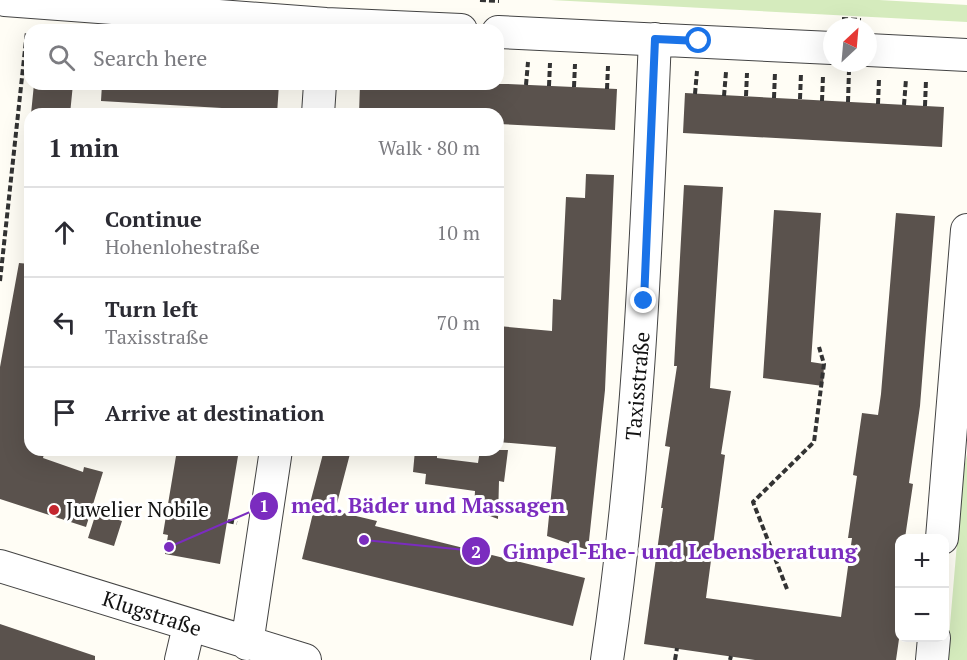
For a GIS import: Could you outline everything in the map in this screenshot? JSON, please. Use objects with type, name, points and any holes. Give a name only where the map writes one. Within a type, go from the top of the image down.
[{"type":"street","points":[[17,1],[290,24]]},
{"type":"street","points":[[504,32],[655,39],[823,59]]},
{"type":"street","name":"Taxisstraße","points":[[607,660],[624,548],[642,346],[655,39]]},
{"type":"street","points":[[877,61],[967,56]]},
{"type":"street","points":[[318,108],[320,90]]},
{"type":"street","points":[[942,534],[967,230]]},
{"type":"street","points":[[247,644],[275,456]]},
{"type":"street","name":"Klugstraße","points":[[0,566],[305,660]]},
{"type":"street","points":[[181,660],[189,626]]},
{"type":"street","points":[[932,660],[934,642]]},
{"type":"path","points":[[0,281],[17,1]]},
{"type":"path","points":[[526,85],[528,55]]},
{"type":"path","points":[[549,86],[551,56]]},
{"type":"path","points":[[574,87],[575,62]]},
{"type":"path","points":[[607,89],[608,64]]},
{"type":"path","points":[[695,94],[697,72]]},
{"type":"path","points":[[822,101],[843,72]]},
{"type":"path","points":[[848,102],[850,72]]},
{"type":"path","points":[[857,72],[878,104]]},
{"type":"path","points":[[724,96],[726,74]]},
{"type":"path","points":[[746,96],[747,74]]},
{"type":"path","points":[[774,98],[775,76]]},
{"type":"path","points":[[800,99],[801,77]]},
{"type":"path","points":[[904,105],[905,82]]},
{"type":"path","points":[[925,106],[926,83]]},
{"type":"path","points":[[787,589],[753,502],[814,442],[824,364],[819,347]]},
{"type":"path","points":[[675,660],[677,648]]},
{"type":"green space","points":[[551,0],[879,0],[967,5],[967,22]]},
{"type":"green space","points":[[967,454],[967,660],[947,660],[949,642],[963,473]]},
{"type":"building","points":[[504,84],[617,89],[615,130],[504,124],[504,108],[359,108],[360,90],[504,90]]},
{"type":"building","points":[[33,90],[72,90],[71,108],[32,108]]},
{"type":"building","points":[[102,90],[279,90],[277,108],[222,108],[101,101]]},
{"type":"building","points":[[685,93],[944,107],[942,147],[683,133]]},
{"type":"building","points":[[586,174],[614,175],[605,390],[588,550],[547,536],[556,447],[504,443],[504,327],[552,331],[553,299],[561,300],[566,197],[585,198]]},
{"type":"building","points":[[684,185],[723,187],[710,388],[731,391],[721,454],[725,455],[706,598],[841,617],[852,538],[848,538],[857,476],[853,475],[862,413],[878,415],[881,394],[896,213],[935,216],[920,406],[909,483],[913,484],[906,534],[895,534],[895,642],[899,642],[896,660],[755,660],[644,644],[670,447],[665,446],[677,366],[674,366]]},
{"type":"building","points":[[774,210],[821,213],[811,362],[824,364],[823,386],[763,378]]},
{"type":"building","points":[[19,263],[24,263],[24,456],[44,456],[43,458],[83,472],[84,467],[103,472],[86,527],[0,499],[0,367]]},
{"type":"building","points":[[504,450],[508,450],[504,482],[499,481],[498,519],[474,510],[475,491],[425,484],[426,474],[413,472],[414,456],[437,456],[437,458],[478,463],[479,456],[504,456]]},
{"type":"building","points":[[176,456],[238,456],[220,564],[165,554],[168,535],[163,534]]},
{"type":"building","points":[[322,456],[349,456],[335,511],[377,521],[375,526],[585,578],[573,626],[302,559],[313,513],[308,511]]},
{"type":"building","points":[[96,513],[122,521],[114,546],[88,538]]},
{"type":"building","points":[[0,624],[95,656],[95,660],[0,660]]},
{"type":"place","name":"Juwelier Nobile","points":[[54,510]]},
{"type":"place","name":"Gimpel-Ehe- und Lebensberatung","points":[[364,540]]},
{"type":"place","name":"med. Bäder und Massagen","points":[[169,547]]},
{"type":"route","points":[[644,301],[655,39],[699,41]]}]
